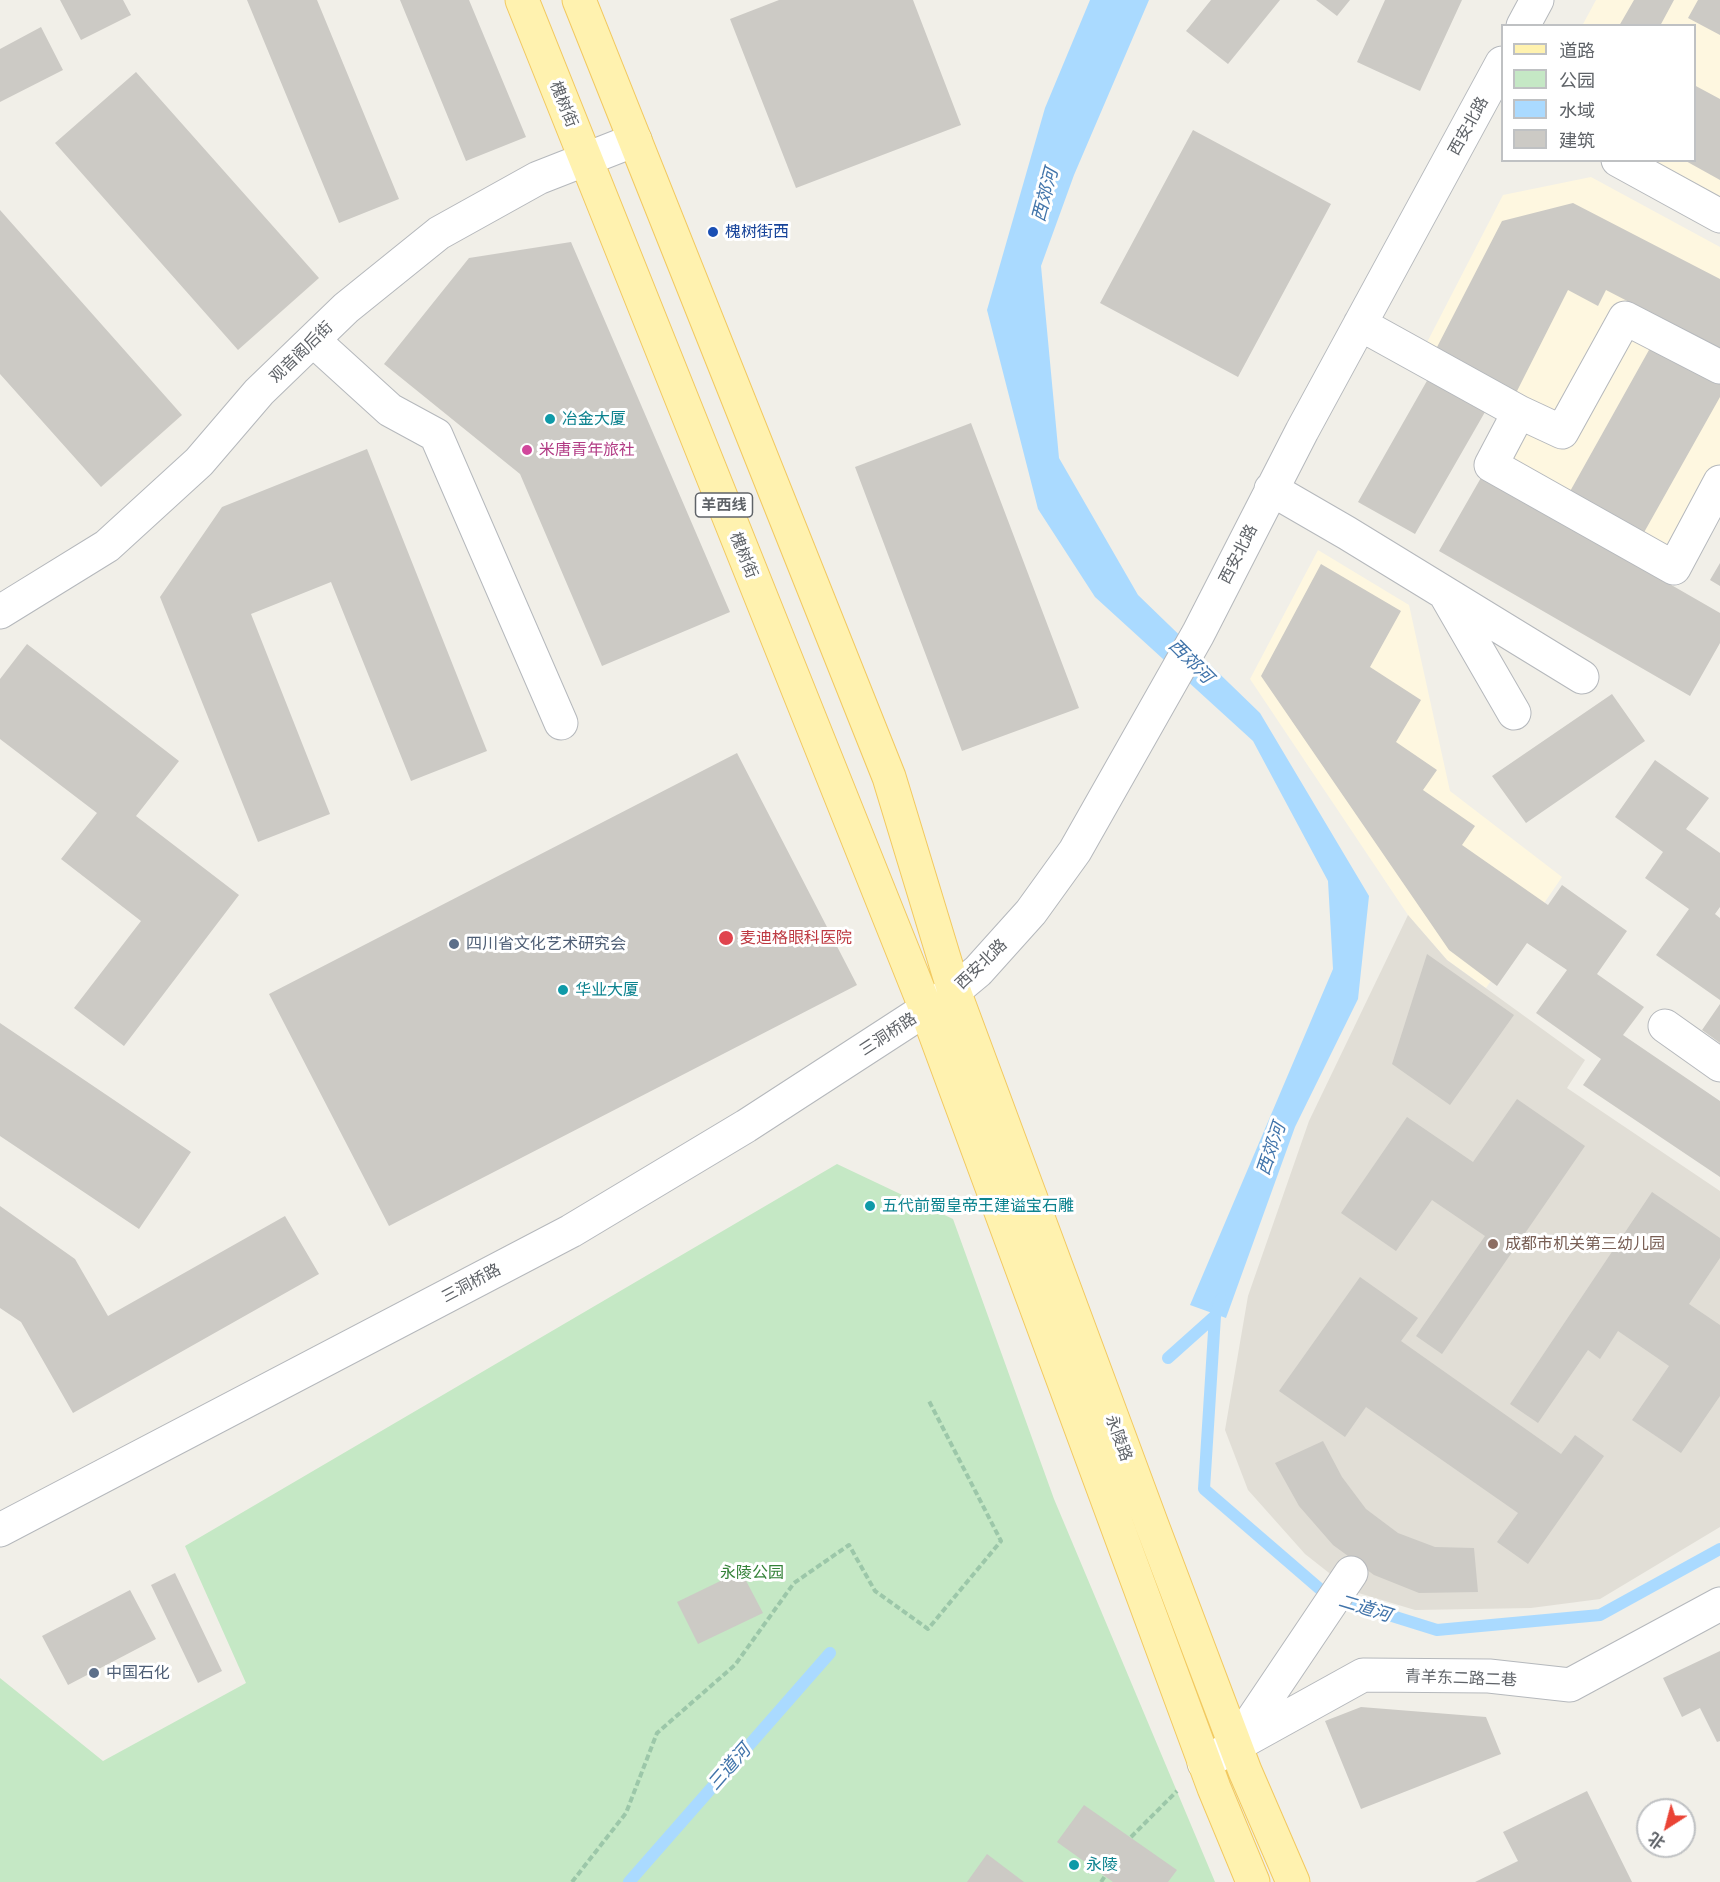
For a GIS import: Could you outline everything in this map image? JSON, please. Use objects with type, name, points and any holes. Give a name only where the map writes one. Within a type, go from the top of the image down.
[{"type":"main road","name":"槐树街","points":[[522,0],[926,1009]]},
{"type":"main road","name":"羊西线","points":[[579,0],[889,777],[954,991]]},
{"type":"main road","name":"永陵路","points":[[954,991],[1147,1514],[1236,1745],[1293,1882]]},
{"type":"main road","name":"永陵路","points":[[926,1009],[1204,1763],[1253,1882]]},
{"type":"street","points":[[1524,24],[1537,0]]},
{"type":"street","name":"西安北路","points":[[926,1009],[954,991],[978,971],[1031,912],[1076,851],[1198,634],[1271,489],[1360,324],[1498,82]]},
{"type":"street","name":"观音阁后街","points":[[0,612],[107,546],[199,462],[260,392],[346,308],[439,233],[538,178],[635,140]]},
{"type":"street","points":[[1622,162],[1720,216]]},
{"type":"street","points":[[1360,324],[1562,432],[1625,318],[1720,367]]},
{"type":"street","points":[[313,340],[390,410],[436,435],[561,723]]},
{"type":"street","points":[[1519,411],[1491,465],[1674,568],[1720,482]]},
{"type":"street","points":[[1271,489],[1581,677]]},
{"type":"street","points":[[1445,593],[1514,713]]},
{"type":"street","name":"三洞桥路","points":[[0,1530],[571,1231],[746,1126],[926,1009]]},
{"type":"street","points":[[1665,1026],[1720,1065]]},
{"type":"street","points":[[1236,1745],[1350,1575]]},
{"type":"street","name":"青羊东二路二巷","points":[[1204,1763],[1363,1675],[1489,1676],[1570,1685],[1720,1604]]},
{"type":"path","points":[[572,1882],[626,1812],[657,1733],[735,1665],[794,1583],[849,1545],[875,1592],[928,1629],[1000,1541],[928,1399]]},
{"type":"path","points":[[1131,1838],[1204,1763]]},
{"type":"path","points":[[1101,1882],[1105,1876]]},
{"type":"shaded area","points":[[1596,0],[1720,0],[1720,199],[1653,162],[1696,162],[1696,24],[1583,24]]},
{"type":"shaded area","points":[[1591,177],[1720,247],[1720,482],[1674,568],[1491,465],[1519,411],[1420,356],[1503,195]]},
{"type":"shaded area","points":[[1318,550],[1409,605],[1450,791],[1562,877],[1486,988],[1447,960],[1408,915],[1250,679]]},
{"type":"shaded area","name":"成都市机关第三幼儿园","points":[[1408,915],[1447,960],[1585,1060],[1567,1088],[1720,1191],[1720,1527],[1600,1599],[1531,1608],[1415,1610],[1352,1591],[1305,1554],[1248,1490],[1225,1430],[1248,1296],[1309,1121]]},
{"type":"green space","name":"永陵公园","points":[[837,1164],[953,1219],[1054,1499],[1215,1882],[0,1882],[0,1678],[103,1761],[246,1683],[185,1546]]},
{"type":"water","name":"西郊河","points":[[1090,0],[1149,0],[1074,175],[1041,266],[1059,458],[1138,595],[1260,713],[1369,896],[1358,999],[1295,1127],[1226,1318],[1190,1305],[1333,969],[1328,881],[1253,741],[1095,597],[1038,509],[987,310],[1045,108]]},
{"type":"building","points":[[60,0],[123,0],[131,15],[81,40]]},
{"type":"building","points":[[247,0],[317,0],[399,199],[339,223]]},
{"type":"building","points":[[400,0],[469,0],[526,137],[466,161]]},
{"type":"building","points":[[779,0],[913,0],[961,125],[796,188],[730,19]]},
{"type":"building","points":[[1211,0],[1280,0],[1228,64],[1186,31]]},
{"type":"building","points":[[1316,0],[1350,0],[1337,16]]},
{"type":"building","points":[[1385,0],[1462,0],[1420,91],[1357,62]]},
{"type":"building","points":[[1634,0],[1674,0],[1661,24],[1620,24]]},
{"type":"building","points":[[1698,0],[1720,0],[1720,35],[1688,18]]},
{"type":"building","points":[[41,27],[63,70],[0,102],[0,49]]},
{"type":"building","points":[[136,72],[319,278],[238,350],[55,143]]},
{"type":"building","points":[[1696,86],[1720,99],[1720,180],[1688,162],[1696,162]]},
{"type":"building","points":[[1193,130],[1331,204],[1238,377],[1100,303]]},
{"type":"building","points":[[1573,203],[1720,279],[1720,349],[1606,290],[1598,306],[1568,290],[1516,393],[1435,351],[1502,221]]},
{"type":"building","points":[[0,210],[182,415],[101,487],[0,374]]},
{"type":"building","name":"冶金大厦","points":[[571,242],[730,612],[602,666],[520,474],[384,364],[469,258]]},
{"type":"building","points":[[1654,341],[1720,378],[1720,397],[1642,536],[1568,495]]},
{"type":"building","points":[[1428,379],[1485,412],[1415,534],[1358,502]]},
{"type":"building","points":[[971,423],[1079,708],[962,751],[855,467]]},
{"type":"building","points":[[367,449],[487,751],[411,781],[331,582],[251,614],[330,814],[258,842],[160,597],[222,507]]},
{"type":"building","points":[[1482,476],[1720,613],[1720,643],[1690,696],[1439,551]]},
{"type":"building","points":[[1720,563],[1720,586],[1710,580]]},
{"type":"building","points":[[1321,564],[1401,611],[1370,667],[1421,700],[1396,742],[1437,770],[1423,790],[1475,826],[1462,845],[1548,905],[1562,885],[1627,931],[1597,974],[1644,1007],[1623,1035],[1720,1101],[1720,1177],[1583,1085],[1601,1059],[1536,1013],[1567,970],[1527,943],[1497,986],[1449,950],[1261,676]]},
{"type":"building","points":[[27,644],[179,761],[136,816],[239,895],[124,1046],[74,1008],[141,921],[61,859],[97,813],[0,739],[0,679]]},
{"type":"building","points":[[1612,694],[1645,741],[1526,823],[1492,776]]},
{"type":"building","name":"华业大厦","points":[[737,753],[857,985],[389,1226],[269,994]]},
{"type":"building","points":[[1655,760],[1709,798],[1686,829],[1720,853],[1720,907],[1715,914],[1720,918],[1720,1000],[1656,955],[1689,909],[1645,878],[1663,852],[1615,817]]},
{"type":"building","points":[[1427,954],[1514,1015],[1450,1105],[1392,1064]]},
{"type":"building","points":[[1720,1004],[1720,1043],[1702,1030]]},
{"type":"building","points":[[0,1023],[191,1152],[139,1229],[0,1136]]},
{"type":"building","points":[[1517,1099],[1585,1146],[1442,1354],[1416,1336],[1485,1236],[1432,1200],[1396,1251],[1341,1213],[1407,1117],[1473,1162]]},
{"type":"building","points":[[1652,1192],[1720,1238],[1720,1258],[1689,1304],[1720,1325],[1720,1396],[1681,1453],[1632,1420],[1669,1366],[1618,1331],[1600,1359],[1588,1350],[1538,1423],[1510,1404]]},
{"type":"building","points":[[0,1206],[75,1259],[108,1316],[285,1216],[319,1274],[73,1413],[21,1322],[0,1308]]},
{"type":"building","points":[[1360,1277],[1418,1318],[1401,1341],[1561,1454],[1575,1435],[1604,1456],[1528,1564],[1497,1542],[1518,1513],[1366,1407],[1345,1437],[1279,1391]]},
{"type":"building","points":[[1323,1441],[1342,1477],[1366,1509],[1398,1533],[1435,1547],[1474,1548],[1478,1592],[1419,1593],[1374,1575],[1333,1545],[1299,1506],[1275,1463]]},
{"type":"building","points":[[741,1571],[763,1613],[698,1644],[677,1602]]},
{"type":"building","points":[[175,1573],[222,1671],[198,1683],[151,1585]]},
{"type":"building","points":[[130,1590],[156,1639],[68,1685],[42,1636]]},
{"type":"building","points":[[1720,1651],[1720,1741],[1717,1742],[1700,1708],[1682,1717],[1663,1678]]},
{"type":"building","points":[[1361,1707],[1486,1717],[1501,1754],[1361,1809],[1325,1721]]},
{"type":"building","points":[[1587,1791],[1632,1882],[1475,1882],[1518,1861],[1503,1832]]},
{"type":"building","points":[[1084,1805],[1177,1870],[1168,1882],[1113,1882],[1057,1842]]},
{"type":"building","points":[[987,1854],[1024,1882],[967,1882]]},
{"type":"waterway","name":"二道河","points":[[1221,1299],[1215,1316],[1204,1489],[1328,1596],[1437,1630],[1600,1615],[1720,1549]]},
{"type":"waterway","name":"三道河","points":[[1168,1358],[1215,1316]]},
{"type":"waterway","name":"三道河","points":[[629,1882],[830,1653]]},
{"type":"place","name":"槐树街西","points":[[713,232]]},
{"type":"place","name":"冶金大厦","points":[[550,419]]},
{"type":"place","name":"米唐青年旅社","points":[[527,450]]},
{"type":"place","name":"麦迪格眼科医院","points":[[726,938]]},
{"type":"place","name":"四川省文化艺术研究会","points":[[454,944]]},
{"type":"place","name":"华业大厦","points":[[563,990]]},
{"type":"place","name":"五代前蜀皇帝王建谥宝石雕","points":[[870,1206]]},
{"type":"place","name":"成都市机关第三幼儿园","points":[[1493,1244]]},
{"type":"place","name":"中国石化","points":[[94,1673]]},
{"type":"place","name":"永陵","points":[[1074,1865]]}]
